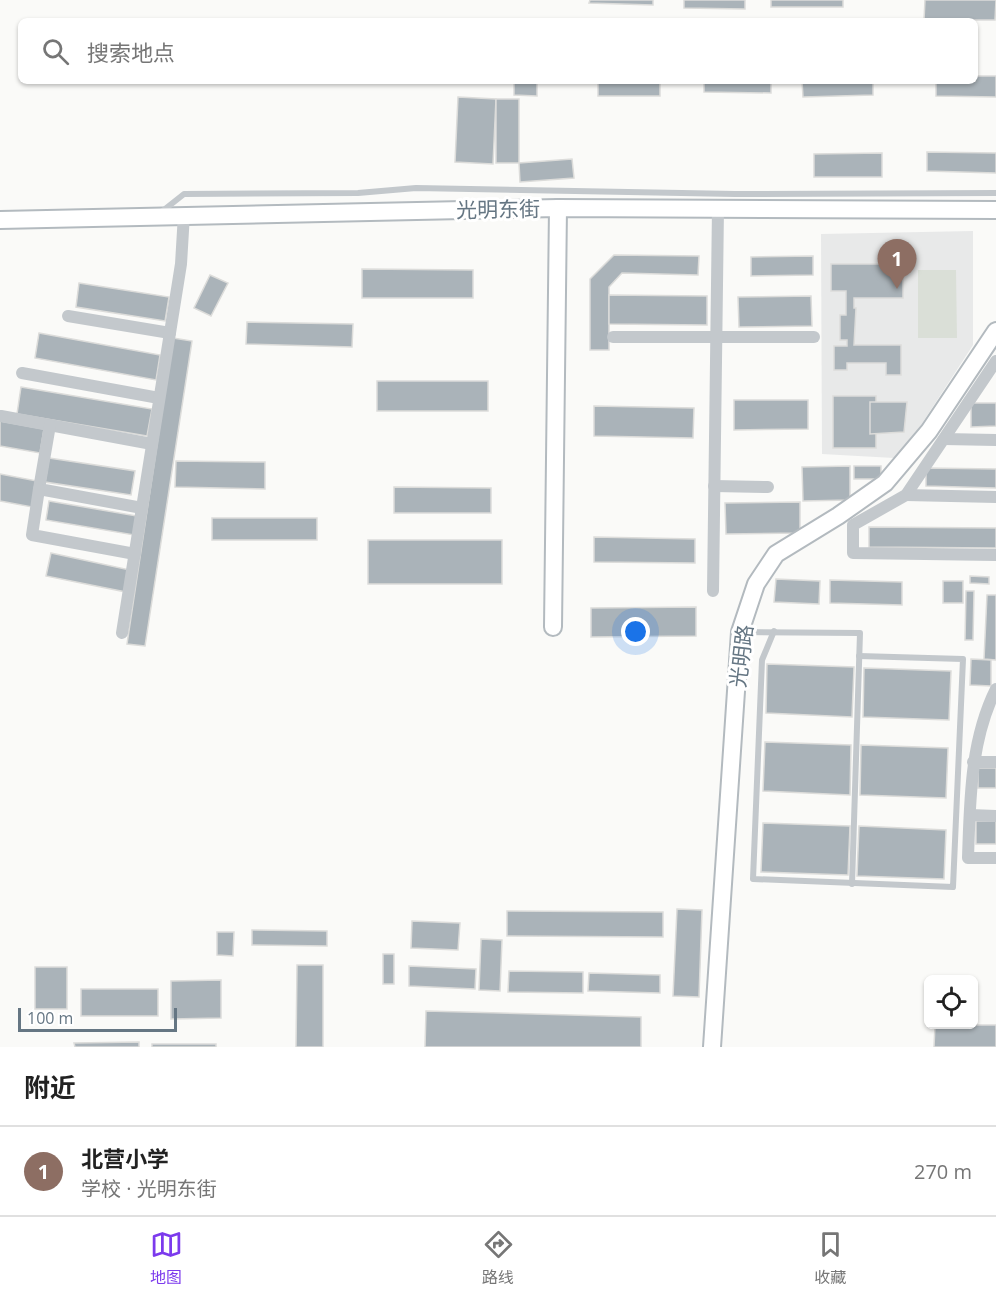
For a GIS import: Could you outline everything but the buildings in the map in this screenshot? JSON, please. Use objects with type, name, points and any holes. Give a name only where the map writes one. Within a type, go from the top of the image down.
[{"type":"street","name":"光明东街","points":[[0,220],[184,214],[558,208],[996,210]]},
{"type":"street","points":[[553,627],[558,208]]},
{"type":"street","points":[[713,591],[718,208]]},
{"type":"street","points":[[122,633],[181,264],[184,214]]},
{"type":"street","points":[[68,316],[170,333]]},
{"type":"street","name":"光明路","points":[[712,1047],[740,632],[756,584],[776,554],[838,516],[885,483],[929,431],[996,331]]},
{"type":"street","points":[[613,337],[814,337]]},
{"type":"street","points":[[996,361],[906,495],[852,525],[853,553],[996,555]]},
{"type":"street","points":[[22,373],[159,398]]},
{"type":"street","points":[[980,382],[996,382]]},
{"type":"street","points":[[1,416],[152,444]]},
{"type":"street","points":[[50,425],[32,535],[135,554]]},
{"type":"street","points":[[944,439],[996,440]]},
{"type":"street","points":[[714,486],[768,487]]},
{"type":"street","points":[[39,489],[142,507]]},
{"type":"street","points":[[906,495],[996,497]]},
{"type":"street","points":[[996,689],[973,762],[968,858],[996,858]]},
{"type":"street","points":[[973,762],[996,762]]},
{"type":"street","points":[[970,815],[996,816]]},
{"type":"lane","points":[[157,215],[184,194],[358,193],[416,188],[735,194],[996,193]]},
{"type":"lane","points":[[774,631],[762,660],[753,879],[953,887],[963,659],[859,656]]},
{"type":"lane","points":[[740,632],[860,633],[852,884]]},
{"type":"shaded area","points":[[973,231],[973,345],[921,425],[894,458],[822,454],[821,234]]},
{"type":"shaded area","points":[[918,270],[956,270],[957,338],[918,338]]},
{"type":"place","name":"北营小学","points":[[897,289]]}]
